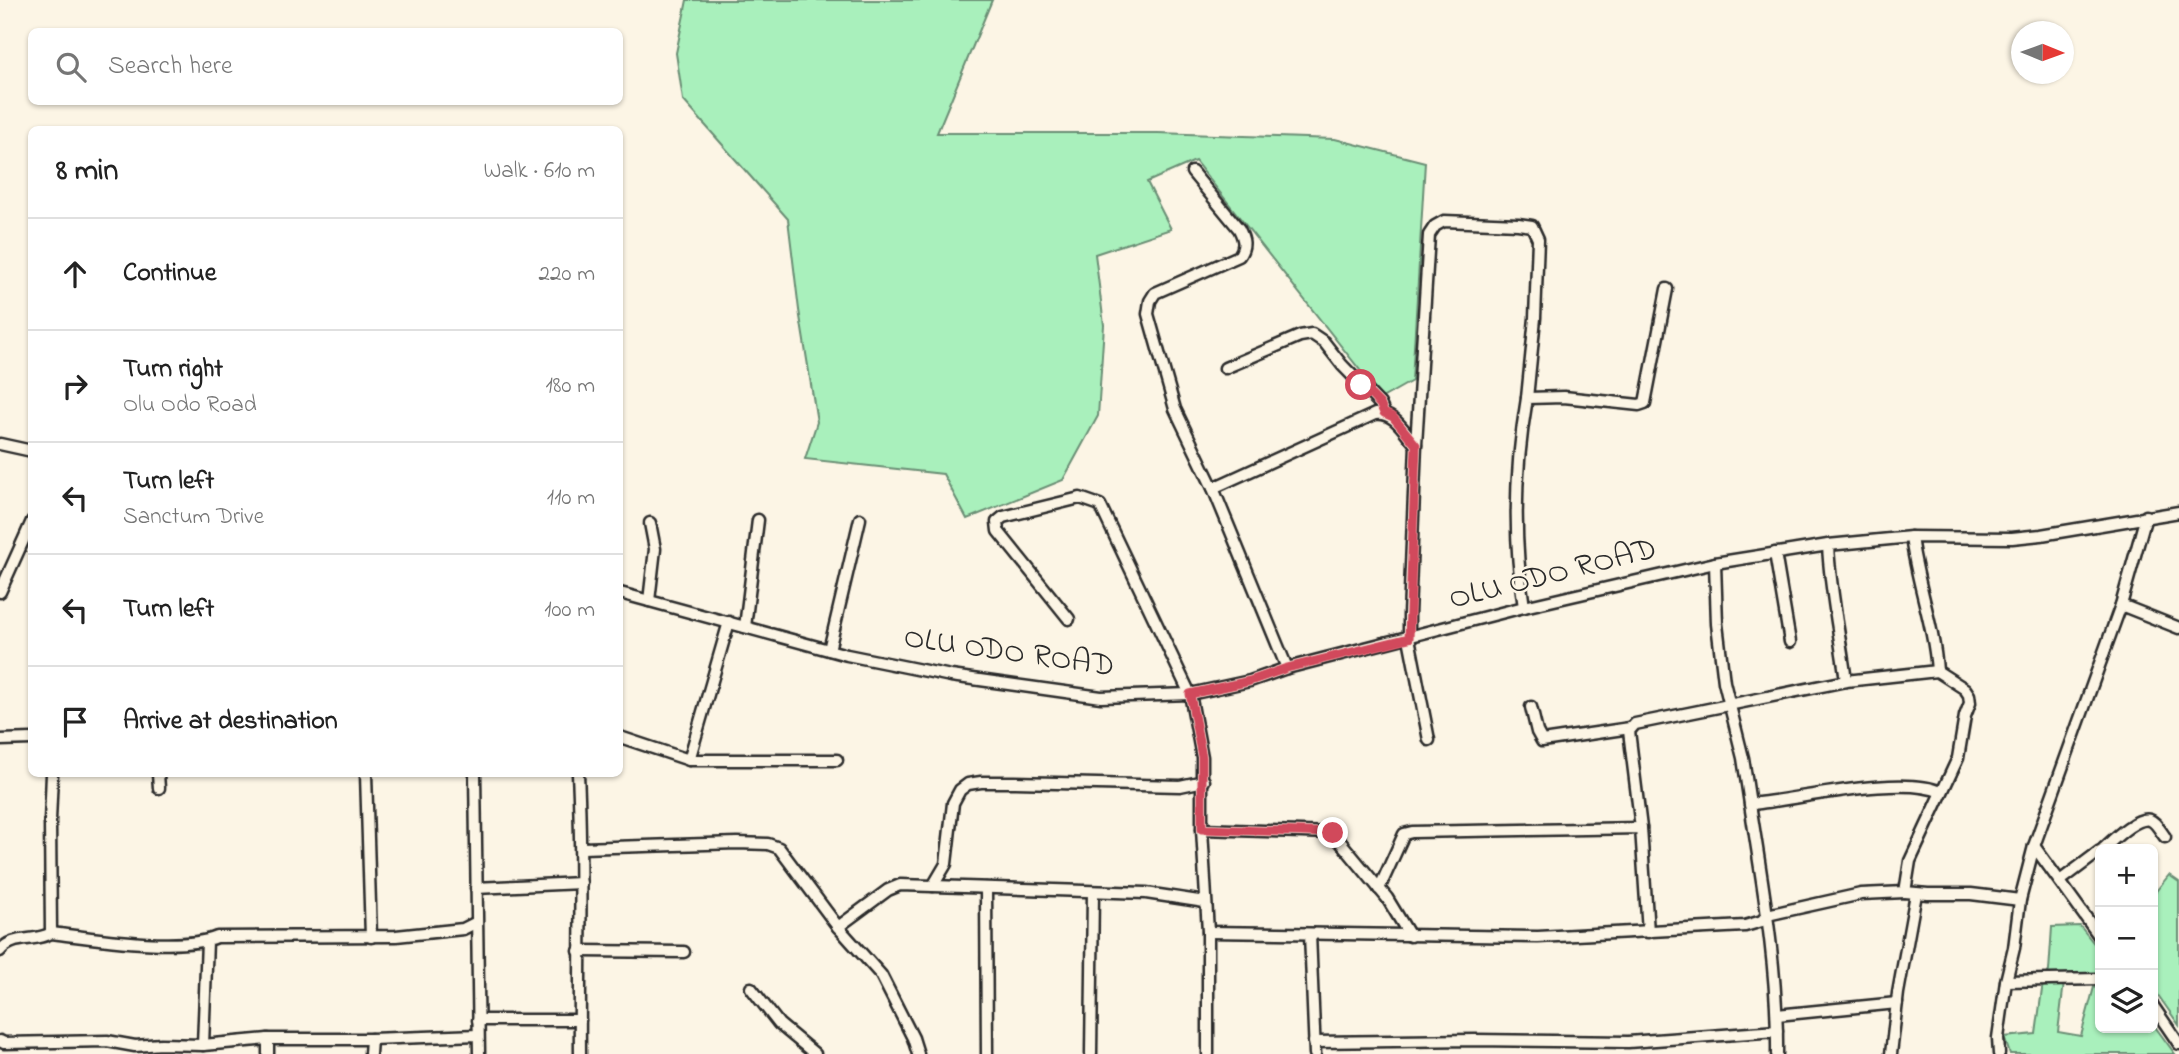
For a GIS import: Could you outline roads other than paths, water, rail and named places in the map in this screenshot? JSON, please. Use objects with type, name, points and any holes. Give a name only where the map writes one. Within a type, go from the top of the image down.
[{"type":"street","points":[[1192,172],[1240,229],[1244,250],[1239,256],[1155,293],[1150,301],[1148,314],[1175,409],[1213,488],[1287,668]]},
{"type":"street","points":[[1429,740],[1409,638],[1416,445],[1429,235],[1435,226],[1444,221],[1532,226],[1538,239],[1535,318],[1520,449],[1516,528],[1524,607]]},
{"type":"street","points":[[1527,398],[1564,397],[1639,405],[1645,403],[1667,289]]},
{"type":"street","points":[[1225,368],[1300,336],[1312,334],[1324,342],[1380,404],[1384,413]]},
{"type":"street","points":[[1213,488],[1375,414],[1384,413],[1393,417],[1416,445]]},
{"type":"street","points":[[0,444],[28,450]]},
{"type":"street","points":[[1069,620],[998,530],[997,522],[1003,517],[1080,498],[1100,505],[1190,694],[1202,757],[1202,829],[1208,932],[1208,1054]]},
{"type":"street","name":"OLU ODO ROAD","points":[[623,594],[829,650],[951,676],[1101,697],[1190,694],[1250,681],[1287,668],[1524,607],[1715,563],[1828,545],[1911,537],[2012,538],[2042,535],[2179,512]]},
{"type":"street","points":[[1999,1054],[1998,1038],[2006,981],[2014,948],[2020,900],[2034,846],[2121,605],[2146,516]]},
{"type":"street","points":[[829,650],[860,519]]},
{"type":"street","points":[[745,627],[758,520]]},
{"type":"street","points":[[649,601],[655,549],[650,523]]},
{"type":"street","points":[[0,592],[28,530]]},
{"type":"street","points":[[1911,537],[1914,563],[1933,638],[1937,671]]},
{"type":"street","points":[[1828,545],[1830,589],[1839,624],[1846,681]]},
{"type":"street","points":[[1775,553],[1790,642]]},
{"type":"street","points":[[1715,563],[1717,624],[1724,682],[1743,758],[1767,915],[1777,1015],[1777,1054]]},
{"type":"street","points":[[2121,605],[2179,628]]},
{"type":"street","points":[[689,760],[729,622]]},
{"type":"street","points":[[1531,707],[1542,741],[1630,728],[1635,724],[1846,681],[1937,671],[1965,689],[1970,703],[1965,716],[1958,758],[1910,861],[1910,893],[1891,1054]]},
{"type":"street","points":[[1630,728],[1641,828],[1648,932]]},
{"type":"street","points":[[623,738],[689,760],[837,760]]},
{"type":"street","points":[[0,740],[28,739]]},
{"type":"street","points":[[51,933],[52,777]]},
{"type":"street","points":[[159,777],[159,788]]},
{"type":"street","points":[[366,777],[371,937]]},
{"type":"street","points":[[475,777],[475,923],[479,1054]]},
{"type":"street","points":[[578,777],[582,848],[580,1054]]},
{"type":"street","points":[[933,886],[946,864],[953,803],[960,790],[968,784],[1015,782],[1180,786],[1203,781]]},
{"type":"street","points":[[1750,804],[1906,785],[1929,787],[1941,792]]},
{"type":"street","points":[[2108,844],[2137,822],[2147,820],[2152,821],[2165,837]]},
{"type":"street","points":[[1379,888],[1399,842],[1404,834],[1412,832],[1641,828]]},
{"type":"street","points":[[1202,829],[1333,833],[1379,888],[1410,936]]},
{"type":"street","points":[[582,848],[768,844],[779,848],[838,927],[881,975],[913,1038],[918,1054]]},
{"type":"street","points":[[2034,846],[2095,930]]},
{"type":"street","points":[[2060,881],[2095,855]]},
{"type":"street","points":[[476,888],[581,883]]},
{"type":"street","points":[[838,927],[888,890],[900,885],[1146,894],[1205,902]]},
{"type":"street","points":[[986,888],[987,1054]]},
{"type":"street","points":[[1091,1054],[1093,892]]},
{"type":"street","points":[[1208,932],[1538,937],[1745,926],[1762,921],[1767,915],[1861,894],[1971,894],[2020,900]]},
{"type":"street","points":[[0,951],[12,942],[45,937],[51,933],[107,940],[189,943],[217,937],[371,937],[463,929],[475,923]]},
{"type":"street","points":[[1310,934],[1315,1054]]},
{"type":"street","points":[[203,1045],[207,941]]},
{"type":"street","points":[[579,951],[684,952]]},
{"type":"street","points":[[2006,981],[2095,979]]},
{"type":"street","points":[[751,988],[779,1024],[815,1054]]},
{"type":"street","points":[[1777,1015],[1897,1003]]},
{"type":"street","points":[[2158,1013],[2179,1044]]},
{"type":"street","points":[[478,1020],[580,1020]]},
{"type":"street","points":[[1314,1042],[1628,1042],[1777,1031]]},
{"type":"street","points":[[0,1041],[107,1041],[161,1049],[268,1040],[478,1035]]},
{"type":"street","points":[[370,1054],[371,1039]]},
{"type":"street","points":[[268,1040],[268,1054]]}]
